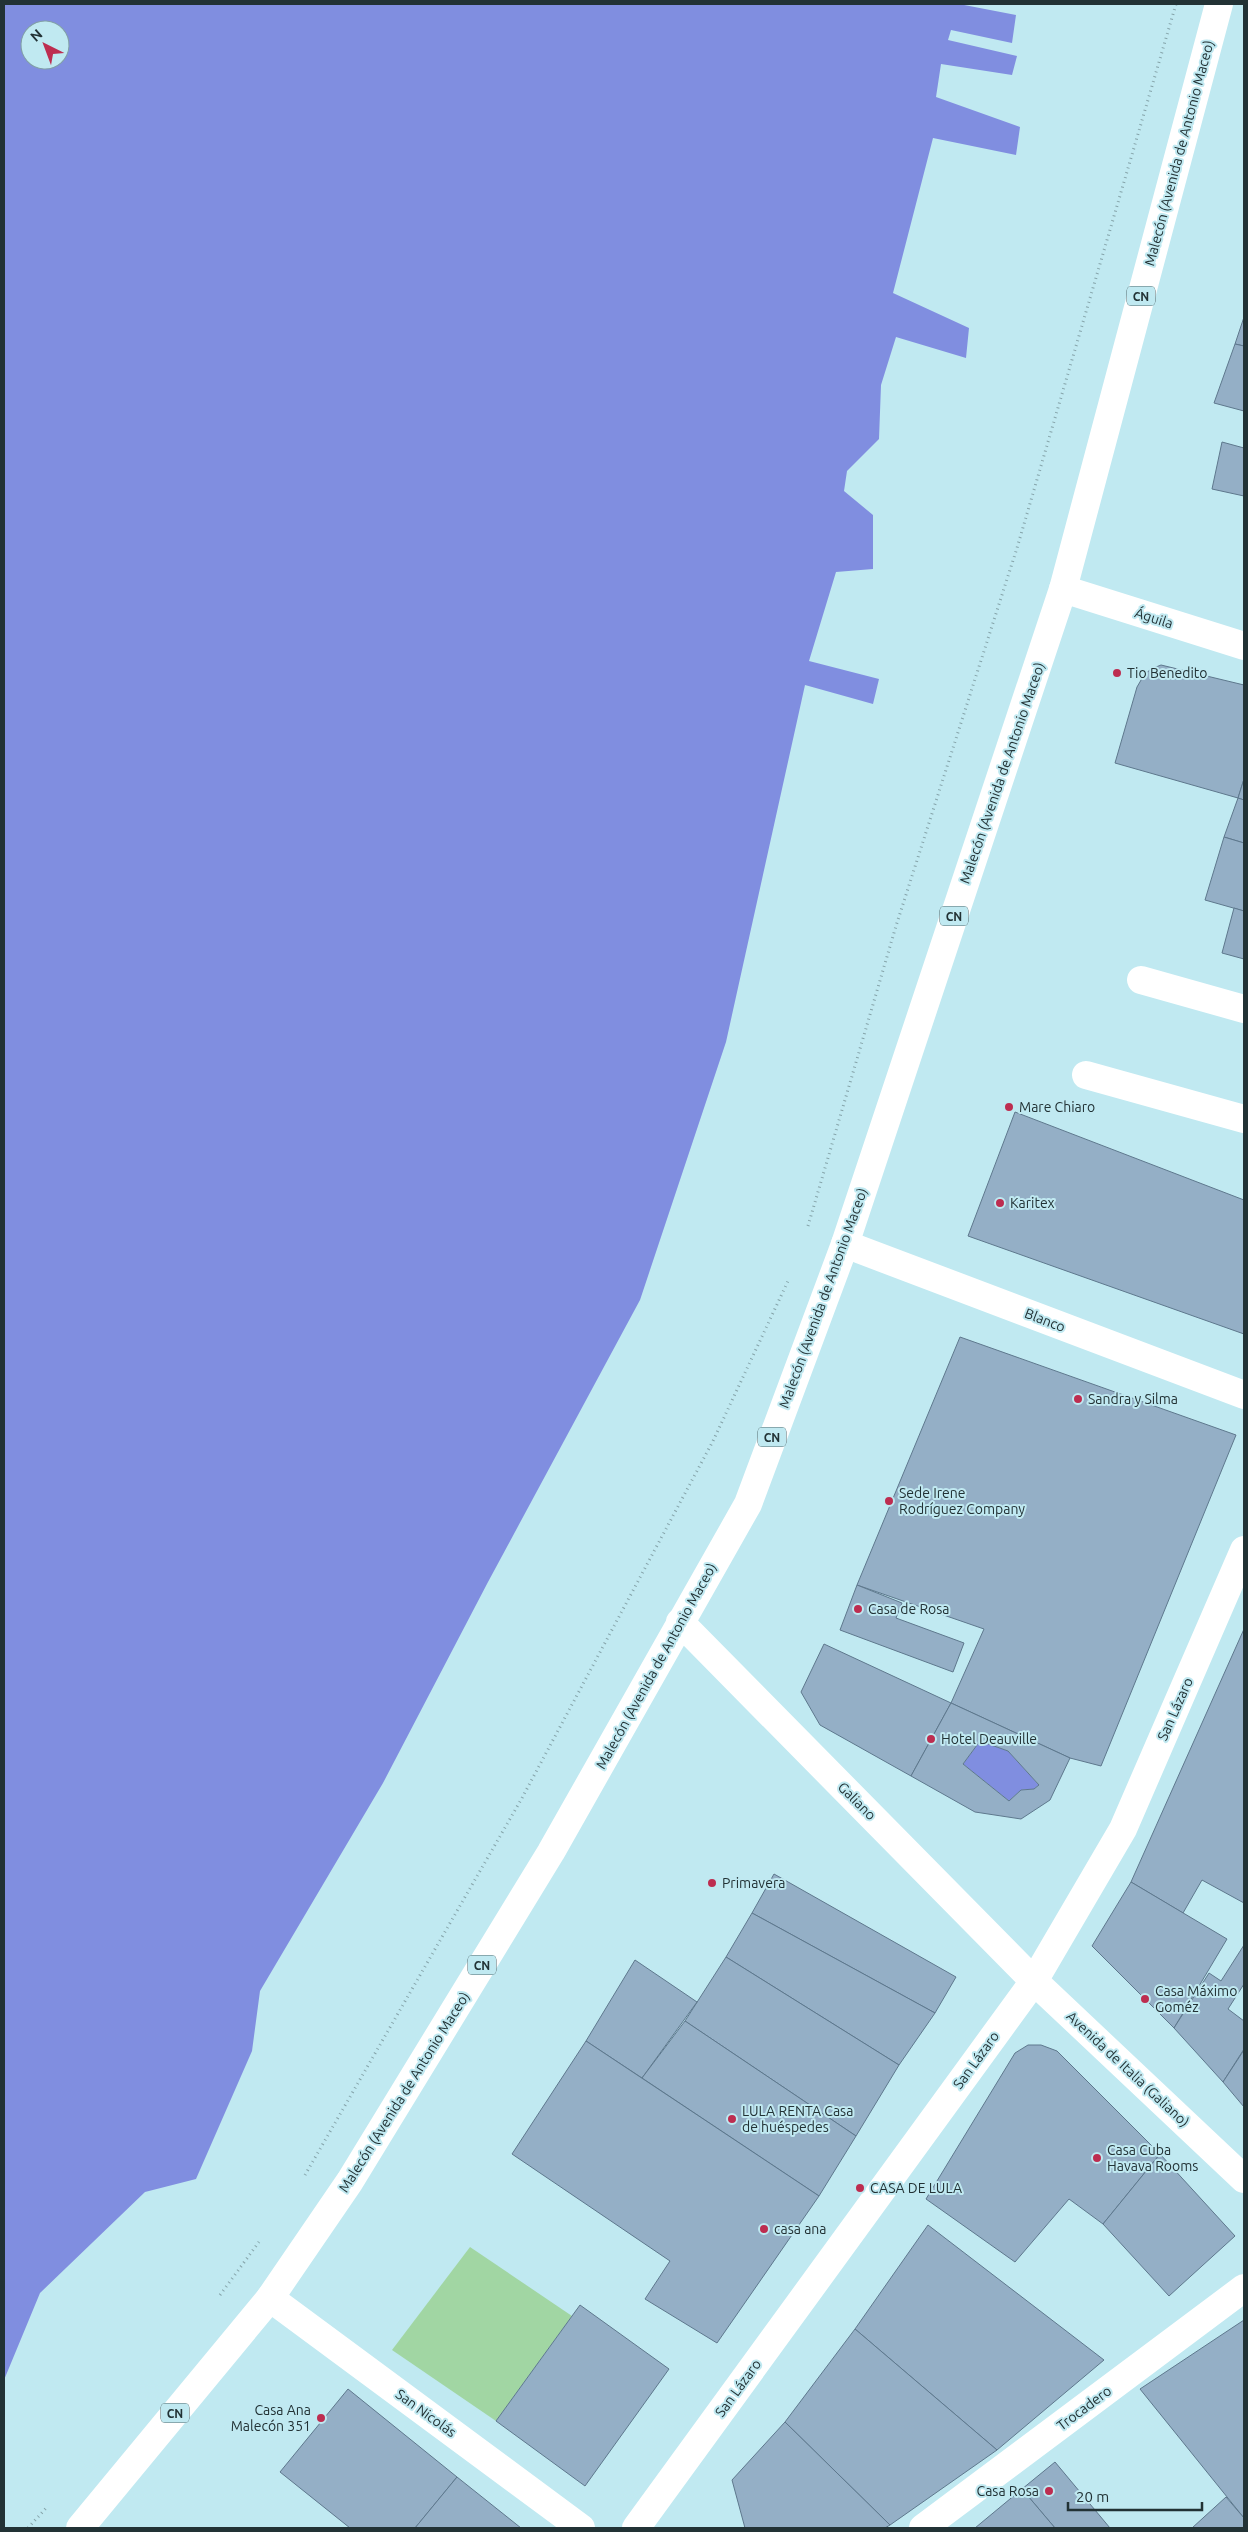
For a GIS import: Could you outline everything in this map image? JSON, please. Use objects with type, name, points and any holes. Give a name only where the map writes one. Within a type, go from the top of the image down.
[{"type":"main road","name":"Malecón (Avenida de Antonio Maceo)","points":[[80,2528],[270,2298],[350,2181],[551,1852],[748,1504],[845,1244],[1063,589],[1219,4]]},
{"type":"main road","name":"Águila","points":[[1063,589],[1244,646]]},
{"type":"main road","points":[[1141,980],[1244,1009]]},
{"type":"main road","points":[[1086,1075],[1244,1119]]},
{"type":"main road","name":"Blanco","points":[[845,1244],[1244,1395]]},
{"type":"main road","name":"San Lázaro","points":[[636,2528],[1034,1981],[1123,1829],[1244,1550]]},
{"type":"main road","name":"Galiano","points":[[680,1622],[1034,1981]]},
{"type":"main road","name":"Avenida de Italia (Galiano)","points":[[1034,1981],[1244,2179]]},
{"type":"main road","name":"Trocadero","points":[[923,2528],[1244,2288]]},
{"type":"main road","name":"San Nicolás","points":[[270,2298],[581,2528]]},
{"type":"path","points":[[807,1230],[896,926],[1017,548],[1176,4]]},
{"type":"path","points":[[302,2180],[522,1798],[713,1441],[791,1276]]},
{"type":"path","points":[[218,2298],[264,2236]]},
{"type":"path","points":[[28,2528],[54,2499]]},
{"type":"green space","points":[[470,2247],[572,2316],[496,2421],[392,2350]]},
{"type":"water","points":[[4,4],[959,4],[1016,15],[1012,43],[951,30],[948,40],[1017,56],[1012,75],[941,64],[936,97],[1020,127],[1016,155],[933,138],[893,293],[969,328],[966,358],[896,337],[881,385],[879,439],[847,471],[844,491],[873,515],[873,569],[836,572],[809,661],[879,679],[873,704],[805,685],[726,1042],[640,1300],[488,1582],[383,1783],[260,1991],[252,2051],[196,2179],[145,2192],[40,2293],[4,2380]]},
{"type":"water","points":[[980,1741],[1008,1751],[1039,1785],[1034,1789],[1021,1790],[1009,1801],[963,1764]]},
{"type":"building","points":[[1244,317],[1244,346],[1235,344]]},
{"type":"building","points":[[1235,344],[1244,346],[1244,411],[1214,403]]},
{"type":"building","points":[[1222,442],[1244,448],[1244,496],[1212,489]]},
{"type":"building","points":[[1161,665],[1244,685],[1244,779],[1238,798],[1115,763],[1137,687],[1144,675],[1151,669]]},
{"type":"building","points":[[1244,779],[1244,800],[1238,798]]},
{"type":"building","points":[[1238,798],[1244,800],[1244,843],[1224,837]]},
{"type":"building","points":[[1224,837],[1244,843],[1244,911],[1205,900]]},
{"type":"building","points":[[1234,908],[1244,911],[1244,959],[1222,953]]},
{"type":"building","points":[[1015,1112],[1244,1200],[1244,1334],[968,1236]]},
{"type":"building","points":[[960,1337],[1236,1435],[1101,1766],[1070,1758],[951,1703],[984,1629],[857,1585]]},
{"type":"building","points":[[857,1585],[902,1603],[896,1618],[964,1643],[953,1672],[840,1630]]},
{"type":"building","points":[[1244,1629],[1244,1903],[1202,1880],[1183,1913],[1131,1882]]},
{"type":"building","points":[[824,1644],[951,1703],[911,1776],[820,1725],[801,1692]]},
{"type":"building","points":[[951,1703],[1070,1758],[1050,1800],[1021,1819],[975,1812],[911,1776]],"holes":[[[980,1741],[1008,1751],[1039,1785],[1034,1789],[1021,1790],[1009,1801],[963,1764]]]},
{"type":"building","points":[[774,1874],[956,1977],[935,2013],[752,1913]]},
{"type":"building","points":[[1131,1882],[1227,1939],[1174,2028],[1092,1946]]},
{"type":"building","points":[[752,1913],[935,2013],[899,2065],[726,1957]]},
{"type":"building","points":[[1244,1945],[1244,1984],[1228,2009],[1244,2021],[1244,2049],[1223,2082],[1174,2028],[1209,1973],[1221,1981]]},
{"type":"building","points":[[726,1957],[899,2065],[856,2136],[685,2021]]},
{"type":"building","points":[[635,1960],[697,2002],[642,2078],[586,2041]]},
{"type":"building","points":[[685,2021],[856,2136],[819,2196],[642,2078]]},
{"type":"building","points":[[586,2041],[819,2196],[717,2343],[645,2299],[670,2261],[512,2154]]},
{"type":"building","points":[[1028,2045],[1041,2045],[1057,2051],[1160,2154],[1103,2224],[1069,2199],[1015,2262],[926,2199],[1015,2053]]},
{"type":"building","points":[[1244,2050],[1244,2107],[1223,2082]]},
{"type":"building","points":[[1160,2154],[1235,2236],[1169,2296],[1103,2224]]},
{"type":"building","points":[[928,2225],[1104,2360],[997,2450],[855,2329]]},
{"type":"building","points":[[580,2305],[669,2369],[585,2486],[496,2421]]},
{"type":"building","points":[[1244,2320],[1244,2518],[1140,2389]]},
{"type":"building","points":[[855,2329],[997,2450],[890,2525],[785,2422]]},
{"type":"building","points":[[348,2389],[457,2477],[415,2528],[350,2528],[280,2472]]},
{"type":"building","points":[[785,2422],[890,2525],[885,2528],[745,2528],[732,2480]]},
{"type":"building","points":[[1055,2462],[1110,2528],[1055,2528],[1022,2489]]},
{"type":"building","points":[[457,2477],[521,2528],[415,2528]]},
{"type":"building","points":[[1022,2489],[1055,2528],[975,2528]]},
{"type":"building","points":[[1226,2497],[1244,2518],[1244,2528],[1192,2528]]},
{"type":"place","name":"Tio Benedito","points":[[1117,673]]},
{"type":"place","name":"Mare Chiaro","points":[[1009,1107]]},
{"type":"place","name":"Karitex","points":[[1000,1203]]},
{"type":"place","name":"Sandra y Silma","points":[[1078,1399]]},
{"type":"place","name":"Sede Irene Rodríguez Company","points":[[889,1501]]},
{"type":"place","name":"Casa de Rosa","points":[[858,1609]]},
{"type":"place","name":"Hotel Deauville","points":[[931,1739]]},
{"type":"place","name":"Primavera","points":[[712,1883]]},
{"type":"place","name":"Casa Máximo Goméz","points":[[1145,1999]]},
{"type":"place","name":"LULA RENTA Casa de huéspedes","points":[[732,2119]]},
{"type":"place","name":"Casa Cuba Havava Rooms","points":[[1097,2158]]},
{"type":"place","name":"CASA DE LULA","points":[[860,2188]]},
{"type":"place","name":"casa ana","points":[[764,2229]]},
{"type":"place","name":"Casa Ana Malecón 351","points":[[321,2418]]},
{"type":"place","name":"Casa Rosa","points":[[1049,2491]]}]
